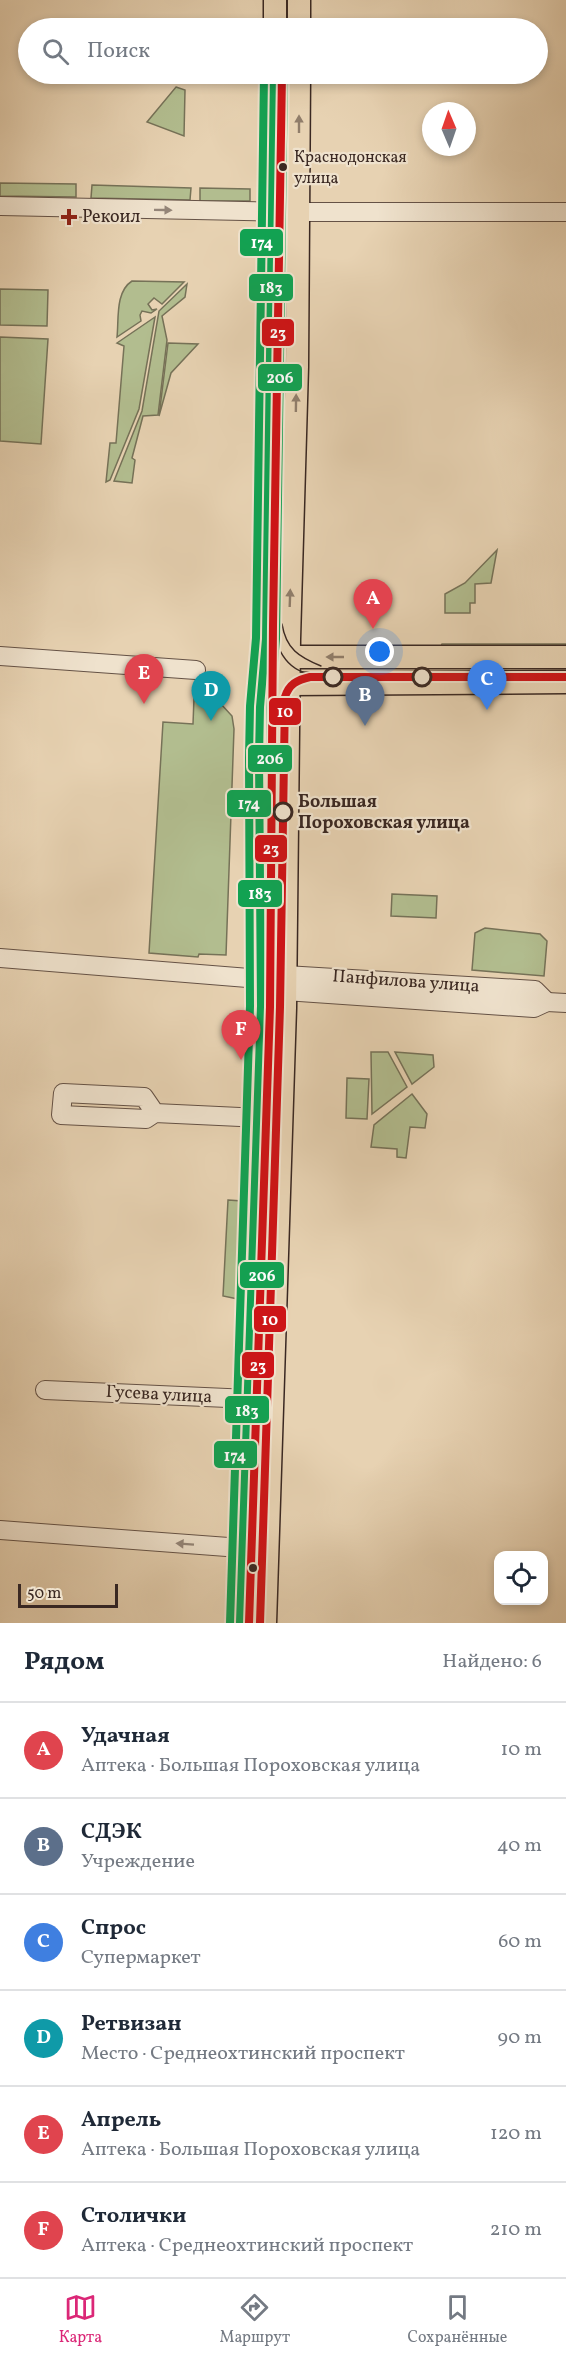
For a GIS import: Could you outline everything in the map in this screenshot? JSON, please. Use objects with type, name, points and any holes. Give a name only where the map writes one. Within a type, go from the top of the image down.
[{"type":"main road","points":[[275,0],[275,18]]},
{"type":"main road","points":[[299,0],[299,18]]},
{"type":"main road","points":[[240,1623],[258,1118],[261,979],[259,758],[269,504],[274,84]]},
{"type":"main road","points":[[265,1623],[285,983],[289,657],[297,367],[299,84]]},
{"type":"main road","points":[[264,670],[289,657],[566,657]]},
{"type":"main road","points":[[264,670],[289,684],[566,682]]},
{"type":"street","points":[[0,206],[272,212],[566,212]]},
{"type":"street","points":[[0,656],[196,670]]},
{"type":"street","name":"Панфилова улица","points":[[0,958],[261,979],[534,1008],[547,1002],[566,1003]]},
{"type":"street","points":[[155,1113],[282,1119]]},
{"type":"street","name":"Гусева улица","points":[[45,1390],[273,1400]]},
{"type":"street","points":[[0,1530],[268,1550]]},
{"type":"green space","points":[[176,87],[185,90],[184,136],[147,122]]},
{"type":"green space","points":[[0,183],[76,184],[76,197],[0,196]]},
{"type":"green space","points":[[92,185],[191,188],[190,200],[91,198]]},
{"type":"green space","points":[[200,188],[250,189],[250,201],[200,201]]},
{"type":"green space","points":[[132,281],[184,282],[162,304],[154,298],[148,304],[152,310],[157,309],[151,313],[142,311],[141,321],[117,337],[120,299]]},
{"type":"green space","points":[[187,284],[185,297],[162,316],[167,340],[158,415],[143,416],[132,458],[135,460],[132,483],[114,481],[142,411],[159,311]]},
{"type":"green space","points":[[0,289],[48,290],[47,326],[0,325]]},
{"type":"green space","points":[[155,317],[139,409],[110,480],[106,482],[110,443],[116,443],[124,346],[117,343]]},
{"type":"green space","points":[[0,337],[48,339],[41,444],[0,441]]},
{"type":"green space","points":[[168,343],[198,344],[171,373],[159,416]]},
{"type":"green space","points":[[497,550],[491,583],[475,584],[475,603],[470,603],[470,613],[445,613],[445,594],[465,583]]},
{"type":"green space","points":[[442,644],[566,644],[566,649],[440,648]]},
{"type":"green space","points":[[194,698],[220,703],[232,716],[234,729],[226,955],[199,954],[198,957],[149,953],[163,722],[193,724]]},
{"type":"green space","points":[[392,894],[437,896],[436,918],[391,916]]},
{"type":"green space","points":[[485,928],[540,934],[547,941],[544,976],[472,970],[475,933]]},
{"type":"green space","points":[[371,1052],[388,1052],[407,1087],[372,1114]]},
{"type":"green space","points":[[395,1052],[433,1055],[434,1067],[412,1084]]},
{"type":"green space","points":[[347,1078],[369,1079],[367,1119],[346,1118]]},
{"type":"green space","points":[[412,1094],[427,1114],[425,1128],[410,1127],[406,1158],[397,1157],[397,1149],[371,1147],[374,1125]]},
{"type":"green space","points":[[228,1200],[242,1201],[238,1299],[223,1296]]},
{"type":"tram line","points":[[282,624],[290,646],[306,659],[321,666]]},
{"type":"tram line","points":[[273,626],[278,645],[287,661],[301,671],[321,675]]},
{"type":"tram line","name":"10","points":[[260,1623],[280,1007],[285,697],[294,683],[310,677],[566,677]]},
{"type":"transit line","name":"174","points":[[230,1623],[250,1006],[249,758],[250,706],[256,638],[264,84]]},
{"type":"transit line","name":"183","points":[[240,1623],[261,1006],[259,758],[260,707],[266,639],[274,84]]},
{"type":"transit line","name":"23","points":[[249,1623],[270,1007],[273,626],[282,84]]},
{"type":"transit line","name":"206","points":[[251,1623],[271,1006],[270,708],[276,639],[284,84]]},
{"type":"place","name":"Краснодонская улица","points":[[283,167]]},
{"type":"place","name":"Рекоил","points":[[69,217]]},
{"type":"place","name":"Удачная","points":[[373,629]]},
{"type":"place","name":"Апрель","points":[[144,704]]},
{"type":"place","name":"Спрос","points":[[487,710]]},
{"type":"place","name":"Ретвизан","points":[[211,721]]},
{"type":"place","name":"СДЭК","points":[[365,726]]},
{"type":"place","name":"Большая Пороховская улица","points":[[283,812]]},
{"type":"place","name":"Столички","points":[[241,1060]]}]
